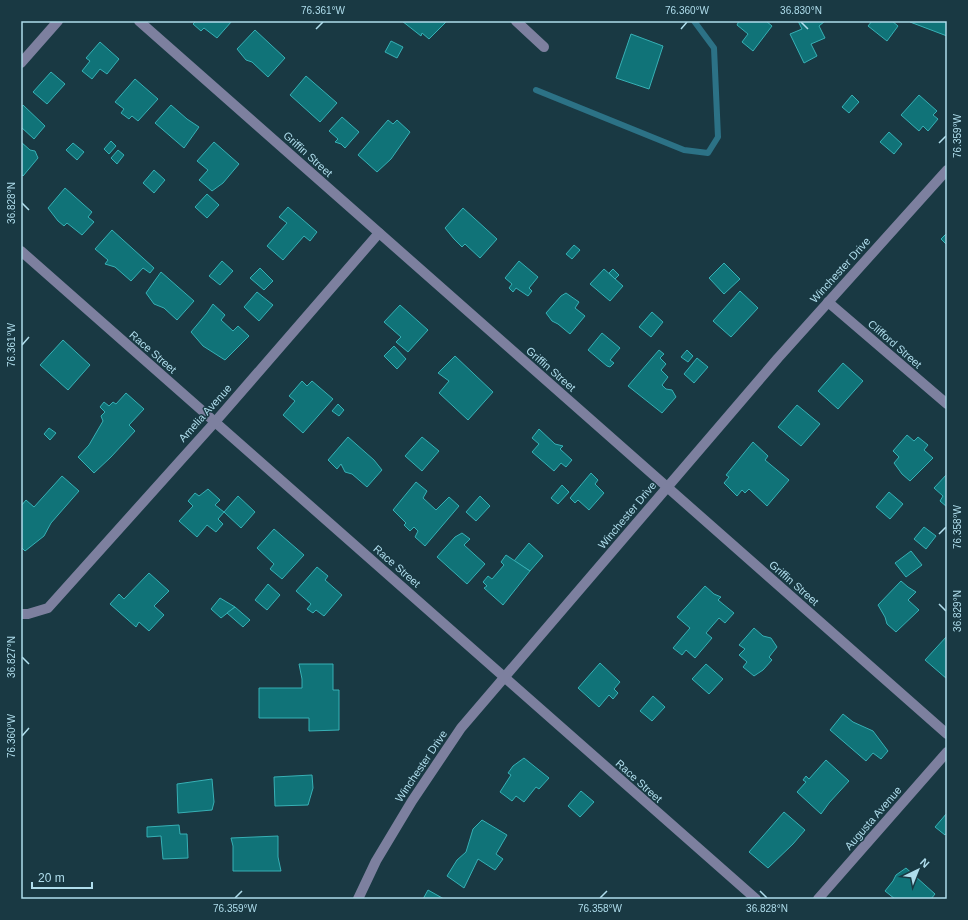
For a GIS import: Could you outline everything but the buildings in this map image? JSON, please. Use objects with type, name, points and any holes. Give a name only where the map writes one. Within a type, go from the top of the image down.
[{"type":"street","points":[[21,63],[58,21]]},
{"type":"street","name":"Griffin Street","points":[[139,21],[947,734]]},
{"type":"street","points":[[516,21],[544,47]]},
{"type":"street","name":"Winchester Drive","points":[[358,899],[376,861],[416,794],[461,728],[667,487],[828,302],[947,170]]},
{"type":"street","name":"Amelia Avenue","points":[[21,614],[28,614],[48,608],[215,422],[379,233]]},
{"type":"street","name":"Race Street","points":[[21,251],[756,899]]},
{"type":"street","name":"Clifford Street","points":[[828,302],[947,404]]},
{"type":"street","name":"Augusta Avenue","points":[[818,899],[947,752]]},
{"type":"waterway","points":[[536,90],[684,150],[708,153],[718,137],[714,48],[694,21]]}]
